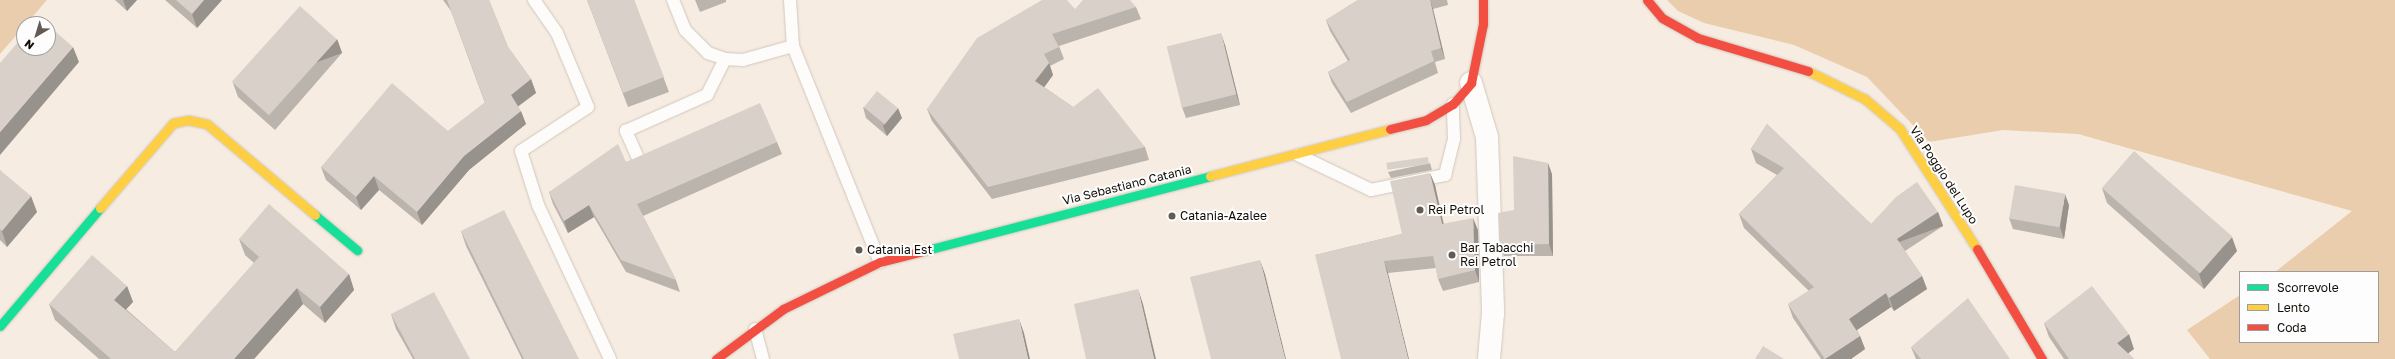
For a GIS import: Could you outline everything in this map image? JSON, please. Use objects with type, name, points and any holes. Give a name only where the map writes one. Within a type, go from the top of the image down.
[{"type":"street","name":"Via Sebastiano Catania","points":[[716,359],[784,309],[880,262],[1426,120],[1453,104],[1471,83],[1483,24],[1483,0]]},
{"type":"street","name":"Via Poggio del Lupo","points":[[1647,0],[1662,18],[1691,35],[1809,69],[1830,79],[1865,99],[1900,129],[1945,196],[2042,359]]},
{"type":"street","points":[[1471,83],[1487,137],[1493,313],[1489,359]]},
{"type":"street","points":[[0,326],[173,123],[188,120],[207,124],[357,250]]},
{"type":"lane","points":[[534,0],[557,33],[588,107],[521,151],[538,205],[610,359]]},
{"type":"lane","points":[[673,0],[685,30],[697,45],[725,59],[764,56],[793,46]]},
{"type":"lane","points":[[790,0],[793,46],[880,262]]},
{"type":"lane","points":[[638,158],[626,130],[707,95],[725,59]]},
{"type":"lane","points":[[1296,154],[1371,190],[1445,174],[1454,139],[1453,104]]},
{"type":"lane","points":[[755,329],[762,359]]},
{"type":"shaded area","points":[[0,0],[47,0],[33,16],[16,16],[16,36],[0,54]]},
{"type":"shaded area","points":[[1667,0],[2395,0],[2395,359],[2210,359],[2187,330],[2239,296],[2239,343],[2379,343],[2379,271],[2276,271],[2352,211],[2078,134],[2003,130],[1929,142],[1867,77],[1794,45],[1704,23],[1678,11]]},
{"type":"building","points":[[176,0],[204,0],[192,14]]},
{"type":"building","points":[[447,0],[489,0],[508,47],[531,79],[511,95],[521,111],[464,156],[417,212],[374,176],[356,197],[321,167],[392,83],[448,131],[485,102]]},
{"type":"building","points":[[587,0],[634,0],[664,77],[623,93]]},
{"type":"building","points":[[1042,0],[1067,0],[1075,9],[1083,0],[1130,0],[1136,7],[1052,34],[1059,47],[1044,54],[1049,63],[1035,81],[1073,107],[1098,88],[1145,147],[988,187],[927,109],[977,38]]},
{"type":"building","points":[[1358,0],[1430,0],[1441,48],[1431,51],[1434,61],[1347,102],[1328,72],[1350,60],[1326,20]]},
{"type":"building","points":[[300,6],[337,39],[269,115],[232,82]]},
{"type":"building","points":[[56,32],[73,47],[0,132],[0,63],[16,44],[16,56],[56,56]]},
{"type":"building","points":[[1221,33],[1236,94],[1182,108],[1167,47]]},
{"type":"building","points":[[877,91],[898,108],[885,124],[864,107]]},
{"type":"building","points":[[760,103],[777,142],[637,204],[676,280],[621,260],[589,205],[564,221],[549,192],[618,144],[626,162]]},
{"type":"building","points":[[1767,124],[1871,224],[1896,197],[1917,182],[1938,212],[1897,239],[1922,276],[1889,298],[1886,293],[1849,319],[1860,336],[1825,359],[1788,304],[1814,287],[1739,214],[1784,168],[1751,149]]},
{"type":"building","points":[[2134,151],[2232,236],[2200,273],[2102,188]]},
{"type":"building","points":[[1513,156],[1548,163],[1549,244],[1499,245],[1498,213],[1514,210]]},
{"type":"building","points":[[1428,157],[1429,164],[1387,170],[1386,163]]},
{"type":"building","points":[[0,170],[31,196],[2,231],[0,229]]},
{"type":"building","points":[[1430,173],[1442,224],[1473,218],[1475,270],[1438,279],[1433,256],[1384,261],[1408,359],[1341,359],[1315,255],[1402,234],[1390,181]]},
{"type":"building","points":[[2015,185],[2065,194],[2059,227],[2009,218]]},
{"type":"building","points":[[269,204],[349,274],[320,307],[297,288],[234,359],[111,359],[49,304],[92,255],[127,286],[114,300],[175,352],[259,257],[239,239]]},
{"type":"building","points":[[504,210],[579,359],[524,359],[461,231]]},
{"type":"building","points":[[1260,260],[1285,359],[1211,359],[1190,277]]},
{"type":"building","points":[[2092,286],[2129,334],[2117,343],[2134,359],[2069,359],[2044,323]]},
{"type":"building","points":[[1138,289],[1154,359],[1086,359],[1074,304]]},
{"type":"building","points":[[434,292],[470,359],[415,359],[391,314]]},
{"type":"building","points":[[1968,298],[2010,359],[1921,359],[1911,347]]},
{"type":"building","points":[[1019,319],[1028,359],[959,359],[953,334]]},
{"type":"building","points":[[1763,346],[1784,359],[1755,359]]},
{"type":"traffic: fast","points":[[923,251],[1210,176]]},
{"type":"traffic: fast","points":[[0,326],[100,208]]},
{"type":"traffic: fast","points":[[315,215],[357,250]]},
{"type":"traffic: slow","points":[[1808,71],[1865,99],[1900,129],[1977,249]]},
{"type":"traffic: slow","points":[[100,208],[173,123],[188,120],[207,124],[315,215]]},
{"type":"traffic: slow","points":[[1210,176],[1390,129]]},
{"type":"traffic: jam","points":[[1390,129],[1426,120],[1453,104],[1471,83],[1483,24],[1483,0]]},
{"type":"traffic: jam","points":[[1647,0],[1662,18],[1698,38],[1808,71]]},
{"type":"traffic: jam","points":[[1977,249],[2042,359]]},
{"type":"traffic: jam","points":[[716,359],[783,309],[880,262],[923,251]]},
{"type":"place","name":"Rei Petrol","points":[[1420,210]]},
{"type":"place","name":"Catania-Azalee","points":[[1172,216]]},
{"type":"place","name":"Catania Est","points":[[859,250]]},
{"type":"place","name":"Bar Tabacchi Rei Petrol","points":[[1452,255]]}]
